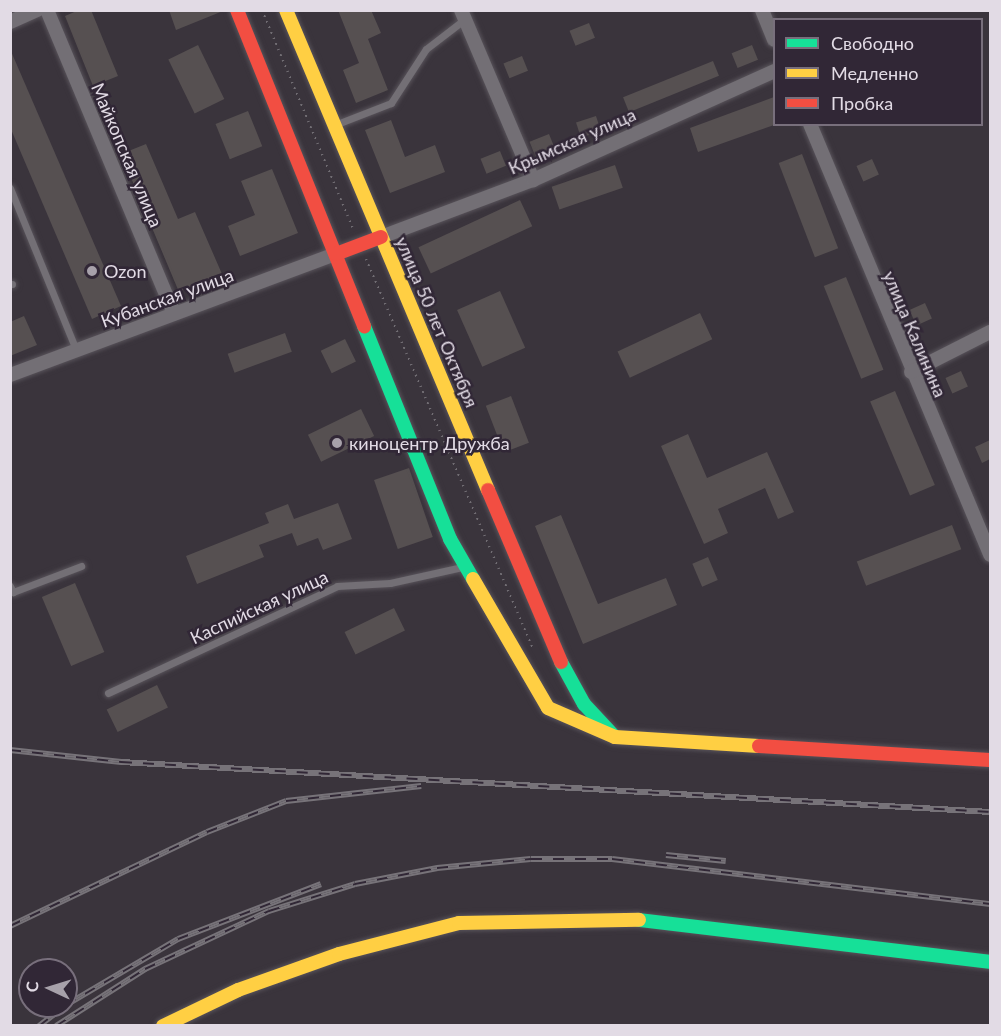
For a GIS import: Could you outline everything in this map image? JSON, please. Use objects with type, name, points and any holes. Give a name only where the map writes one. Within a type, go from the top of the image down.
[{"type":"street","points":[[10,22],[37,10]]},
{"type":"street","name":"Майкопская улица","points":[[47,10],[174,314]]},
{"type":"street","points":[[237,10],[465,567],[548,708],[615,737],[990,760]]},
{"type":"street","name":"улица 50 лет Октября","points":[[286,10],[561,662],[584,704],[615,737]]},
{"type":"street","points":[[762,10],[773,38]]},
{"type":"street","points":[[463,15],[533,180]]},
{"type":"street","name":"Крымская улица","points":[[381,237],[533,180],[773,71]]},
{"type":"street","name":"улица Калинина","points":[[811,126],[911,372],[990,555]]},
{"type":"street","points":[[336,254],[381,237]]},
{"type":"street","name":"Кубанская улица","points":[[10,375],[336,254]]},
{"type":"street","points":[[911,372],[990,332]]},
{"type":"street","points":[[163,1026],[238,990],[339,954],[459,923],[506,919],[639,920],[990,962]]},
{"type":"lane","points":[[335,125],[391,103],[426,49],[463,15]]},
{"type":"lane","points":[[10,188],[76,350]]},
{"type":"lane","points":[[10,586],[13,592],[81,566]]},
{"type":"lane","name":"Каспийская улица","points":[[108,693],[337,586],[390,583],[465,567]]},
{"type":"path","points":[[262,10],[360,245],[537,656]]},
{"type":"building","points":[[79,10],[91,10],[118,76],[93,86],[65,16]]},
{"type":"building","points":[[169,10],[223,10],[223,11],[176,30]]},
{"type":"building","points":[[338,10],[371,10],[381,33],[368,39],[388,90],[356,103],[343,70],[359,63]]},
{"type":"building","points":[[589,23],[595,38],[576,46],[570,31]]},
{"type":"building","points":[[198,45],[224,99],[195,113],[168,59]]},
{"type":"building","points":[[752,45],[758,60],[738,68],[732,53]]},
{"type":"building","points":[[10,49],[121,306],[92,319],[10,127]]},
{"type":"building","points":[[522,56],[528,71],[509,78],[503,63]]},
{"type":"building","points":[[713,61],[719,76],[629,112],[623,97]]},
{"type":"building","points":[[773,97],[773,125],[698,152],[690,128]]},
{"type":"building","points":[[248,111],[262,146],[230,159],[216,124]]},
{"type":"building","points":[[596,116],[601,131],[581,138],[576,122]]},
{"type":"building","points":[[391,120],[405,157],[435,145],[445,172],[390,193],[365,130]]},
{"type":"building","points":[[549,134],[555,149],[536,157],[530,142]]},
{"type":"building","points":[[146,144],[178,219],[195,212],[222,274],[179,292],[121,154]]},
{"type":"building","points":[[500,151],[506,166],[487,174],[481,159]]},
{"type":"building","points":[[802,154],[838,248],[815,257],[779,163]]},
{"type":"building","points":[[872,159],[879,175],[863,181],[856,166]]},
{"type":"building","points":[[615,165],[623,188],[559,210],[552,187]]},
{"type":"building","points":[[272,169],[298,233],[240,256],[228,226],[255,215],[241,181]]},
{"type":"building","points":[[520,200],[532,226],[431,274],[418,247]]},
{"type":"building","points":[[846,277],[883,370],[861,379],[824,286]]},
{"type":"building","points":[[500,291],[525,348],[482,367],[457,310]]},
{"type":"building","points":[[925,303],[932,319],[916,325],[909,310]]},
{"type":"building","points":[[700,313],[712,339],[630,378],[618,351]]},
{"type":"building","points":[[24,316],[37,345],[10,356],[10,322]]},
{"type":"building","points":[[285,333],[292,352],[235,373],[228,354]]},
{"type":"building","points":[[345,339],[356,361],[332,373],[321,351]]},
{"type":"building","points":[[961,371],[968,387],[952,393],[945,378]]},
{"type":"building","points":[[895,391],[935,485],[910,495],[870,402]]},
{"type":"building","points":[[511,396],[529,443],[504,452],[486,406]]},
{"type":"building","points":[[361,409],[374,436],[321,462],[308,435]]},
{"type":"building","points":[[688,434],[707,478],[767,452],[794,512],[778,519],[765,488],[718,509],[728,533],[704,544],[661,446]]},
{"type":"building","points":[[990,440],[990,459],[982,463],[975,447]]},
{"type":"building","points":[[409,468],[433,537],[398,549],[374,480]]},
{"type":"building","points":[[338,503],[352,539],[323,550],[318,538],[297,546],[292,533],[259,545],[264,557],[197,584],[186,556],[269,523],[265,513],[288,504],[294,519]]},
{"type":"building","points":[[561,515],[598,604],[666,578],[677,605],[583,644],[535,526]]},
{"type":"building","points":[[952,525],[961,549],[866,586],[857,562]]},
{"type":"building","points":[[708,557],[718,580],[702,587],[692,564]]},
{"type":"building","points":[[75,583],[104,652],[71,666],[42,597]]},
{"type":"building","points":[[394,608],[405,630],[356,655],[345,632]]},
{"type":"building","points":[[157,685],[168,707],[118,732],[107,710]]},
{"type":"railway","points":[[10,750],[121,762],[990,812]]},
{"type":"railway","points":[[10,926],[207,832],[286,801],[421,786]]},
{"type":"railway","points":[[666,855],[726,861]]},
{"type":"railway","points":[[56,1026],[145,969],[269,911],[355,884],[437,868],[531,859],[612,859],[990,904]]},
{"type":"railway","points":[[78,998],[178,939],[321,884]]},
{"type":"railway","points":[[39,1026],[49,1018]]},
{"type":"traffic: fast","points":[[364,326],[450,539],[473,579]]},
{"type":"traffic: fast","points":[[561,662],[584,704],[613,735]]},
{"type":"traffic: fast","points":[[639,920],[990,962]]},
{"type":"traffic: slow","points":[[286,10],[488,490]]},
{"type":"traffic: slow","points":[[473,579],[548,708],[615,737],[759,746]]},
{"type":"traffic: slow","points":[[163,1026],[238,990],[339,954],[459,923],[639,920]]},
{"type":"traffic: jam","points":[[237,10],[364,326]]},
{"type":"traffic: jam","points":[[336,254],[381,237]]},
{"type":"traffic: jam","points":[[488,490],[561,662]]},
{"type":"traffic: jam","points":[[759,746],[990,760]]},
{"type":"place","name":"Ozon","points":[[92,271]]},
{"type":"place","name":"киноцентр Дружба","points":[[337,443]]}]
